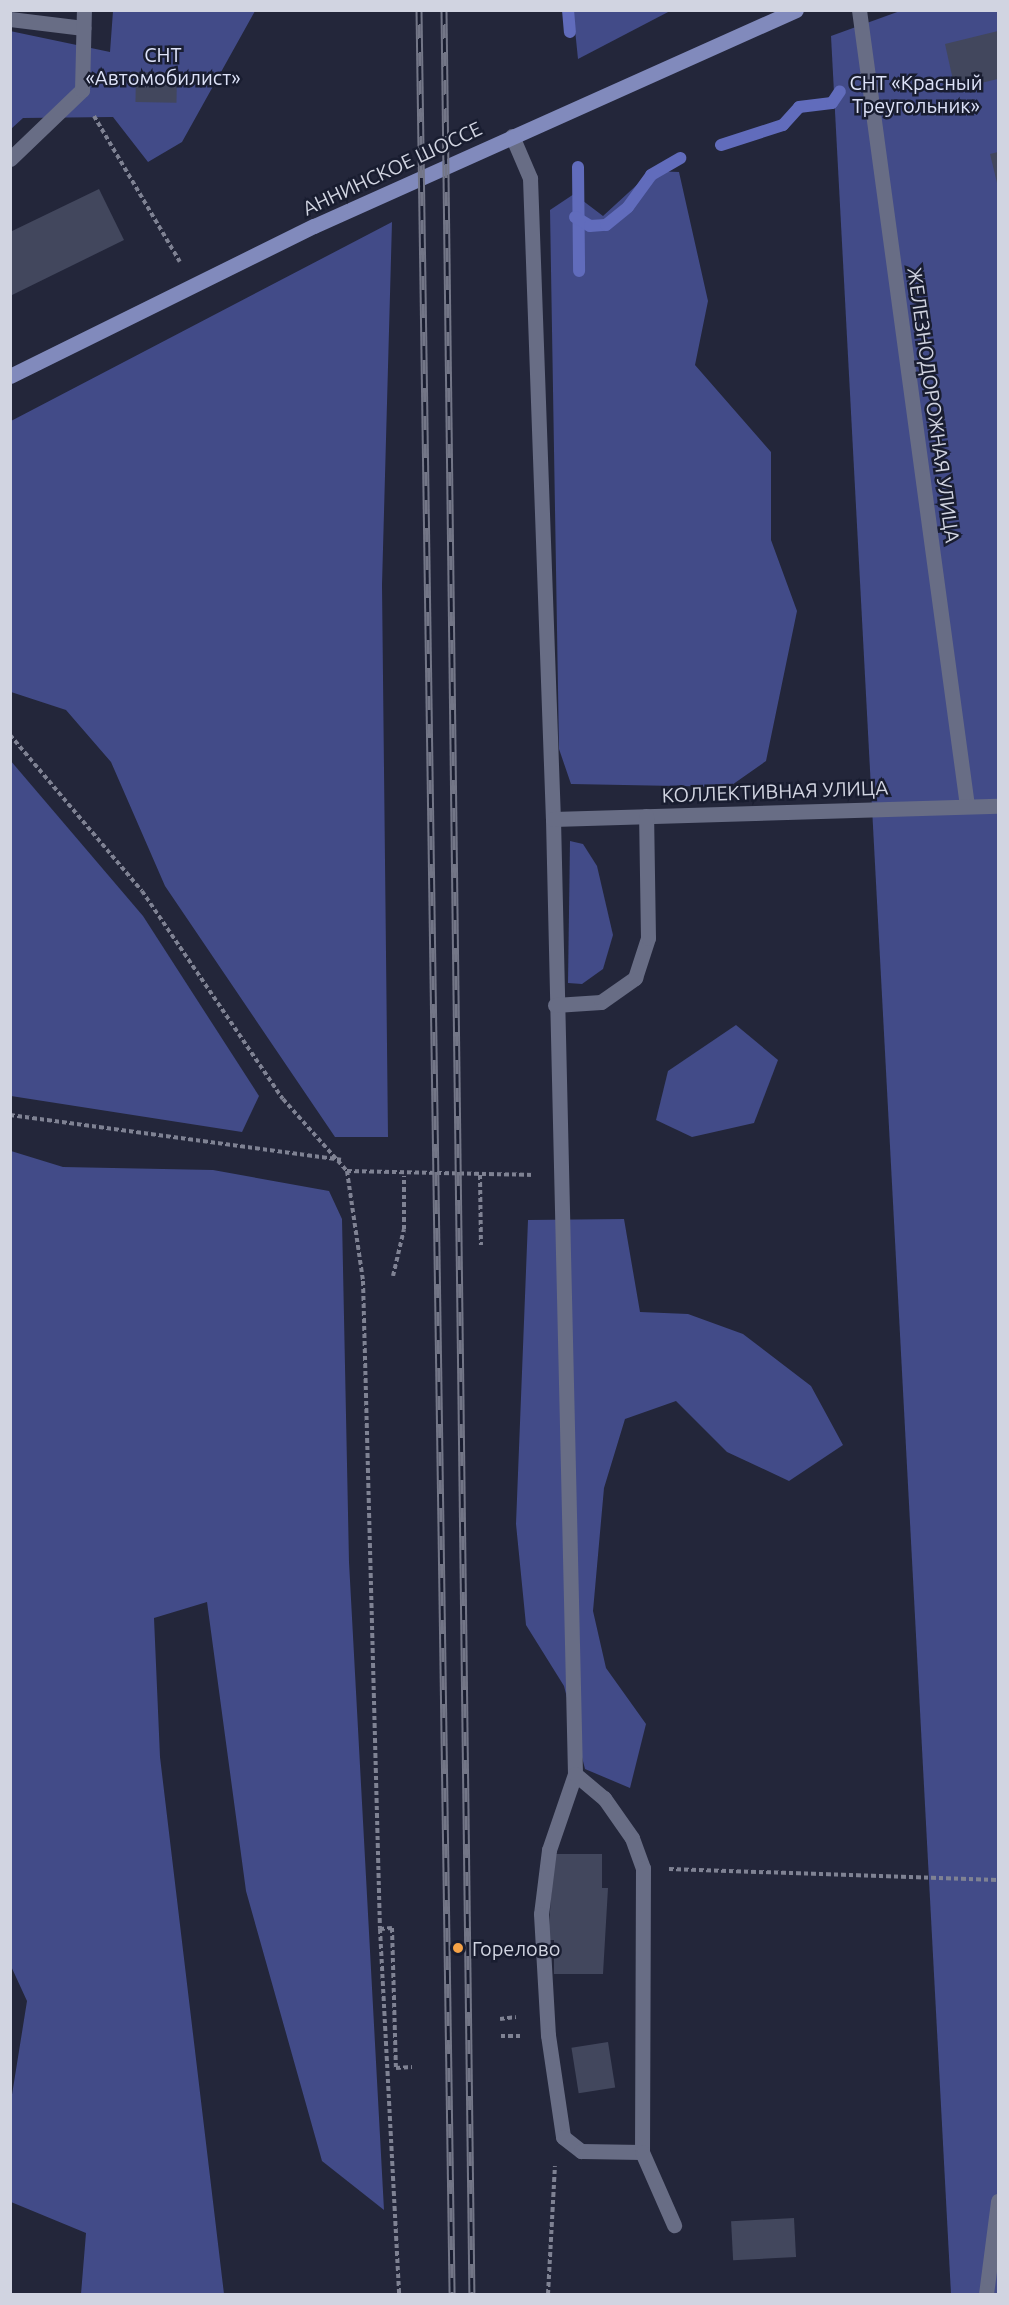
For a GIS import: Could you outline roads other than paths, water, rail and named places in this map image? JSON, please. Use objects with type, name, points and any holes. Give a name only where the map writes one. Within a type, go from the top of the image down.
[{"type":"main road","name":"АННИНСКОЕ ШОССЕ","points":[[10,376],[314,226],[796,10]]},
{"type":"street","points":[[10,159],[82,90],[84,10]]},
{"type":"street","name":"ЖЕЛЕЗНОДОРОЖНАЯ УЛИЦА","points":[[859,10],[967,806]]},
{"type":"street","points":[[10,19],[83,28]]},
{"type":"street","points":[[512,136],[530,178],[553,819],[555,1005],[575,1774],[549,1850],[541,1914],[554,2097],[563,2137],[581,2151],[642,2152]]},
{"type":"street","name":"КОЛЛЕКТИВНАЯ УЛИЦА","points":[[553,819],[967,806],[999,807]]},
{"type":"street","points":[[555,1005],[601,1002],[635,978],[648,938],[646,816]]},
{"type":"street","points":[[575,1774],[604,1798],[632,1838],[644,1868],[642,2152],[674,2225]]},
{"type":"street","points":[[986,2295],[999,2201]]},
{"type":"waterway","points":[[568,10],[570,32]]},
{"type":"waterway","points":[[721,145],[783,125],[799,107],[832,103],[840,91]]},
{"type":"waterway","points":[[575,217],[590,226],[606,225],[628,207],[651,175],[681,158]]},
{"type":"waterway","points":[[578,167],[579,271]]},
{"type":"railway","points":[[419,10],[452,2294]]},
{"type":"railway","points":[[444,10],[472,2294]]},
{"type":"place","name":"Горелово","points":[[458,1948]]},
{"type":"park label","name":"СНТ «Автомобилист»","points":[[163,66]]},
{"type":"park label","name":"СНТ «Красный Треугольник»","points":[[916,94]]}]
